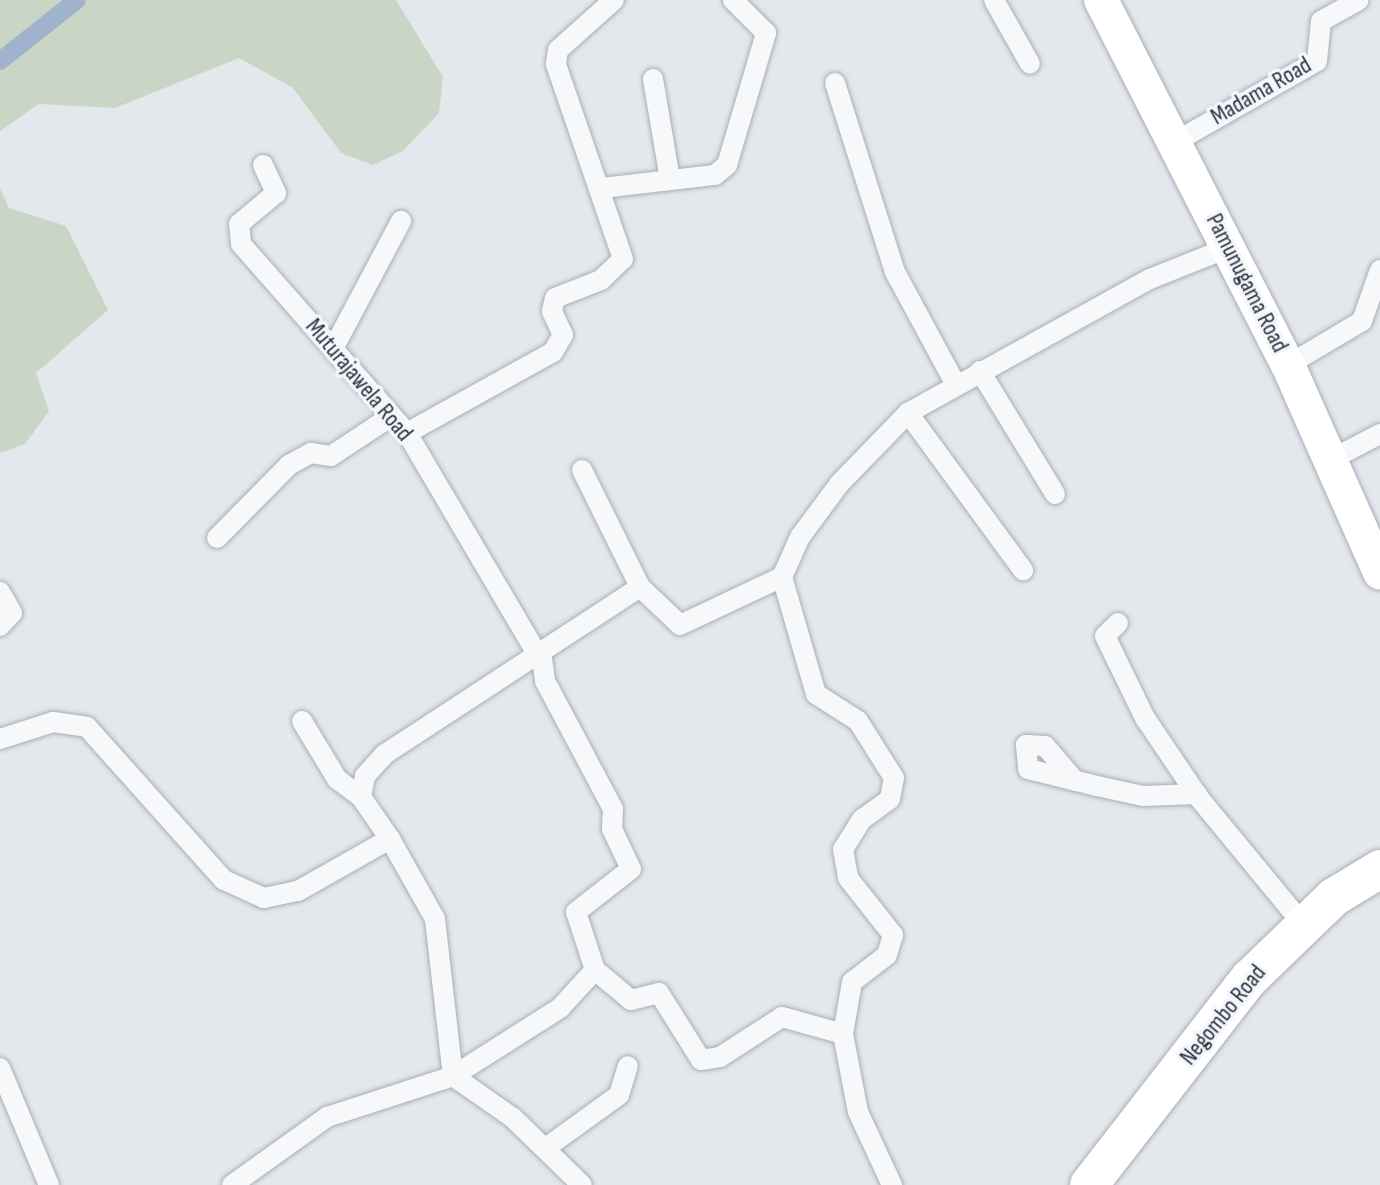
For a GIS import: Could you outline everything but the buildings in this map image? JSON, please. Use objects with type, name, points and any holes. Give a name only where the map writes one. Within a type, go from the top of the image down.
[{"type":"highway","name":"Negombo Road","points":[[1089,1185],[1249,979],[1303,924],[1380,869]]},
{"type":"highway","name":"Negombo Road","points":[[1113,1185],[1262,994],[1345,912],[1380,894]]},
{"type":"main road","name":"Pamunugama Road","points":[[1101,0],[1288,365],[1380,573]]},
{"type":"street","points":[[407,433],[561,343],[555,298],[601,280],[623,259],[602,188],[556,64],[558,50],[614,0]]},
{"type":"street","points":[[602,188],[715,175],[733,149],[766,33],[733,0]]},
{"type":"street","points":[[994,0],[1030,64]]},
{"type":"street","name":"Madama Road","points":[[1175,142],[1317,61],[1321,21],[1359,0]]},
{"type":"street","points":[[653,79],[670,179]]},
{"type":"street","points":[[835,83],[895,272],[956,385]]},
{"type":"street","name":"Muturajawela Road","points":[[263,165],[276,193],[239,224],[241,244],[407,433],[539,653],[545,681],[610,803],[612,829],[631,869],[576,912],[595,970]]},
{"type":"street","points":[[334,347],[401,221]]},
{"type":"street","points":[[892,1185],[858,1112],[843,1034],[852,982],[894,942],[848,878],[843,849],[862,819],[890,799],[894,778],[858,721],[816,694],[782,577],[800,537],[840,483],[908,413],[1150,279],[1230,247]]},
{"type":"street","points":[[1288,365],[1362,321],[1380,270]]},
{"type":"street","points":[[980,371],[1055,494]]},
{"type":"street","points":[[908,413],[1023,570]]},
{"type":"street","points":[[217,538],[289,465],[311,453],[331,456],[390,417]]},
{"type":"street","points":[[1330,460],[1380,434]]},
{"type":"street","points":[[582,470],[640,587],[680,625],[782,577]]},
{"type":"street","points":[[361,797],[365,776],[385,754],[640,587]]},
{"type":"street","points":[[0,592],[12,613],[0,626]]},
{"type":"street","points":[[1118,623],[1105,636],[1145,718],[1197,794],[1303,924]]},
{"type":"street","points":[[302,721],[337,779],[361,797],[390,839],[435,919],[453,1076],[547,1147],[582,1185]]},
{"type":"street","points":[[0,739],[53,722],[87,727],[224,880],[264,898],[298,891],[390,839]]},
{"type":"street","points":[[1075,781],[1143,796],[1197,794]]},
{"type":"street","points":[[232,1185],[327,1117],[453,1076],[560,1008],[595,970],[631,1000],[659,993],[701,1060],[720,1057],[782,1017],[843,1034]]},
{"type":"street","points":[[547,1147],[619,1095],[628,1066]]},
{"type":"street","points":[[0,1068],[49,1185]]},
{"type":"green space","points":[[0,0],[396,0],[443,77],[439,113],[403,151],[373,165],[341,153],[293,88],[239,58],[115,108],[39,104],[0,131]]},
{"type":"green space","points":[[0,188],[9,208],[66,226],[108,310],[36,373],[49,411],[25,444],[0,453]]},
{"type":"waterway","points":[[0,61],[77,0]]}]
